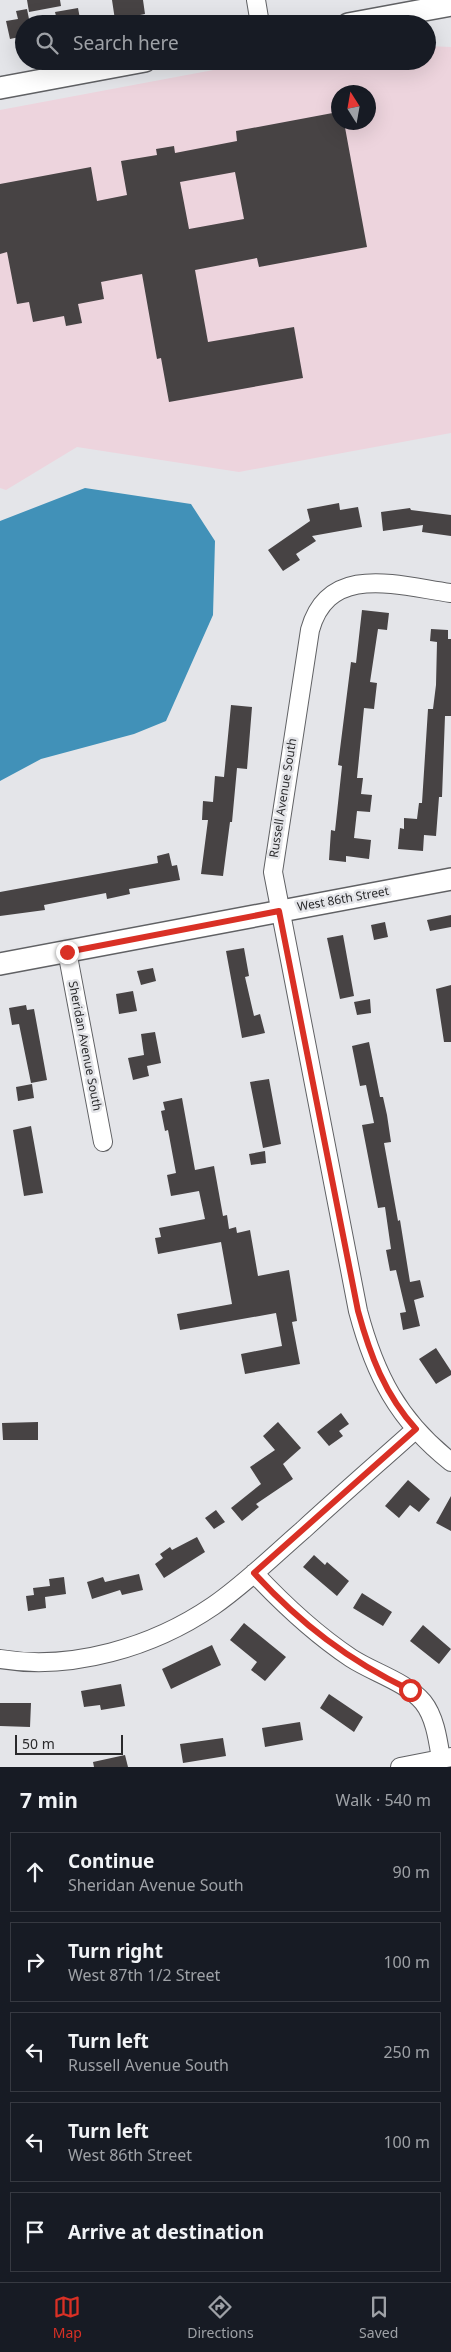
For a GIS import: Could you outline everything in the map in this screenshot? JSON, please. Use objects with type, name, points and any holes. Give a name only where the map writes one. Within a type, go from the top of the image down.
[{"type":"street","points":[[256,0],[258,15]]},
{"type":"street","points":[[397,15],[451,5]]},
{"type":"street","points":[[0,88],[97,70]]},
{"type":"street","name":"Russell Avenue South","points":[[451,593],[358,583],[340,588],[327,599],[315,614],[272,872],[368,1349],[384,1386],[416,1429],[451,1462]]},
{"type":"street","name":"West 86th Street","points":[[0,964],[451,880]]},
{"type":"street","name":"Sheridan Avenue South","points":[[67,952],[103,1142]]},
{"type":"street","points":[[0,1659],[48,1661],[92,1656],[135,1645],[175,1629],[213,1606],[254,1573],[416,1429]]},
{"type":"street","points":[[254,1573],[279,1600],[315,1632],[353,1660],[410,1690],[424,1702],[432,1718],[446,1758],[400,1767]]},
{"type":"shaded area","points":[[436,46],[451,47],[451,433],[239,472],[77,447],[6,490],[0,488],[0,110],[214,70],[436,70]]},
{"type":"water","points":[[85,488],[191,504],[215,541],[213,615],[166,721],[134,734],[41,759],[0,781],[0,521]]},
{"type":"building","points":[[27,0],[60,0],[61,6],[29,12]]},
{"type":"building","points":[[112,0],[143,0],[145,14],[114,15]]},
{"type":"building","points":[[78,8],[79,15],[56,15],[55,12]]},
{"type":"building","points":[[27,9],[28,15],[17,15],[16,11]]},
{"type":"building","points":[[15,20],[15,38],[10,39],[6,21]]},
{"type":"building","points":[[331,113],[331,130],[345,130],[367,247],[259,267],[257,258],[195,270],[208,342],[294,327],[303,378],[169,402],[161,358],[157,359],[142,274],[101,282],[104,299],[78,304],[82,323],[66,326],[64,316],[33,322],[29,302],[17,304],[7,252],[0,254],[0,184],[91,167],[97,201],[127,195],[121,161],[157,155],[156,149],[174,146],[175,153],[237,141],[236,131]],"holes":[[[235,172],[244,219],[189,229],[180,182]]]},
{"type":"building","points":[[339,503],[340,510],[358,507],[362,527],[312,536],[316,541],[296,554],[300,560],[283,571],[268,550],[310,521],[307,509]]},
{"type":"building","points":[[410,508],[411,510],[451,515],[451,536],[422,532],[423,525],[383,531],[381,512]]},
{"type":"building","points":[[362,610],[389,613],[387,630],[378,629],[370,682],[377,683],[374,709],[364,708],[357,778],[363,778],[361,794],[372,795],[370,812],[357,811],[354,838],[371,840],[369,859],[346,856],[346,862],[329,860],[331,830],[335,831],[342,766],[338,765],[351,662],[356,663]]},
{"type":"building","points":[[431,629],[448,630],[448,639],[451,639],[451,716],[445,716],[442,797],[439,797],[436,836],[424,835],[423,851],[398,849],[400,828],[404,829],[404,818],[417,819],[419,803],[422,803],[428,709],[433,709],[436,685],[437,642],[430,641]]},
{"type":"building","points":[[231,705],[252,707],[247,769],[237,768],[232,822],[230,822],[223,876],[201,874],[208,820],[202,820],[203,801],[213,802],[215,776],[224,777]]},
{"type":"building","points":[[169,853],[172,866],[177,865],[180,880],[129,889],[130,894],[107,899],[106,893],[44,905],[45,910],[0,916],[0,892],[158,863],[157,856]]},
{"type":"building","points":[[451,915],[451,927],[430,931],[427,920]]},
{"type":"building","points":[[385,922],[388,937],[374,940],[371,925]]},
{"type":"building","points":[[343,935],[354,996],[340,999],[327,938]]},
{"type":"building","points":[[244,948],[249,976],[245,977],[254,1016],[260,1014],[265,1033],[242,1038],[226,951]]},
{"type":"building","points":[[153,968],[156,981],[141,985],[137,971]]},
{"type":"building","points":[[451,985],[451,1042],[444,1042],[436,989]]},
{"type":"building","points":[[133,991],[137,1011],[119,1014],[116,994]]},
{"type":"building","points":[[370,999],[371,1013],[357,1015],[354,1002]]},
{"type":"building","points":[[26,1005],[27,1010],[34,1009],[47,1080],[31,1083],[19,1024],[12,1025],[9,1008]]},
{"type":"building","points":[[155,1032],[161,1063],[147,1066],[149,1076],[133,1080],[128,1058],[144,1055],[141,1034]]},
{"type":"building","points":[[369,1042],[380,1097],[383,1097],[387,1115],[391,1142],[384,1143],[398,1221],[400,1220],[410,1282],[420,1280],[424,1297],[414,1300],[420,1326],[403,1330],[400,1313],[406,1312],[396,1270],[390,1271],[386,1250],[391,1249],[385,1207],[378,1208],[362,1125],[374,1123],[366,1085],[360,1086],[352,1046]]},
{"type":"building","points":[[269,1079],[281,1144],[263,1148],[250,1082]]},
{"type":"building","points":[[32,1084],[34,1098],[18,1101],[16,1087]]},
{"type":"building","points":[[182,1098],[195,1170],[214,1166],[223,1216],[227,1215],[229,1229],[236,1227],[237,1233],[250,1230],[258,1276],[289,1270],[297,1321],[292,1322],[300,1364],[245,1374],[241,1354],[282,1346],[276,1313],[180,1330],[177,1314],[232,1304],[221,1242],[158,1254],[155,1238],[161,1237],[159,1228],[205,1219],[199,1191],[171,1196],[167,1175],[176,1173],[168,1130],[165,1131],[161,1111],[165,1110],[163,1102]]},
{"type":"building","points":[[31,1126],[43,1193],[24,1196],[13,1130]]},
{"type":"building","points":[[265,1151],[266,1163],[251,1165],[249,1154]]},
{"type":"building","points":[[436,1348],[451,1371],[451,1375],[436,1384],[419,1359]]},
{"type":"building","points":[[341,1413],[349,1424],[339,1431],[343,1436],[329,1446],[317,1432]]},
{"type":"building","points":[[38,1422],[38,1440],[3,1440],[2,1423]]},
{"type":"building","points":[[278,1422],[301,1448],[283,1464],[293,1479],[256,1504],[259,1507],[242,1521],[231,1508],[261,1484],[250,1467],[275,1450],[263,1436]]},
{"type":"building","points":[[408,1480],[430,1499],[419,1512],[410,1505],[399,1518],[385,1506]]},
{"type":"building","points":[[451,1496],[451,1531],[436,1523]]},
{"type":"building","points":[[216,1510],[225,1522],[214,1529],[205,1518]]},
{"type":"building","points":[[197,1537],[205,1552],[164,1578],[155,1564],[163,1558],[160,1554],[170,1547],[172,1550]]},
{"type":"building","points":[[314,1555],[325,1565],[327,1562],[349,1581],[337,1596],[303,1567]]},
{"type":"building","points":[[139,1574],[143,1590],[122,1595],[120,1590],[92,1599],[87,1582],[103,1577],[105,1582]]},
{"type":"building","points":[[64,1577],[66,1594],[45,1597],[46,1608],[28,1611],[26,1596],[34,1595],[33,1588],[50,1586],[49,1579]]},
{"type":"building","points":[[362,1593],[392,1612],[383,1626],[353,1608]]},
{"type":"building","points":[[244,1623],[286,1657],[265,1681],[251,1670],[257,1662],[230,1640]]},
{"type":"building","points":[[423,1625],[451,1649],[439,1664],[410,1641]]},
{"type":"building","points":[[212,1645],[221,1665],[171,1689],[162,1669]]},
{"type":"building","points":[[121,1684],[125,1706],[101,1710],[100,1705],[84,1707],[81,1691]]},
{"type":"building","points":[[329,1694],[363,1717],[354,1732],[320,1708]]},
{"type":"building","points":[[0,1703],[31,1703],[30,1727],[0,1726]]},
{"type":"building","points":[[300,1722],[303,1740],[265,1747],[262,1728]]},
{"type":"building","points":[[223,1738],[226,1756],[183,1763],[180,1744]]},
{"type":"building","points":[[125,1755],[128,1767],[94,1767],[93,1762]]},
{"type":"route","points":[[67,952],[279,911],[358,1311],[368,1349],[384,1386],[416,1429],[254,1573],[279,1600],[315,1632],[353,1660],[410,1690]]}]
